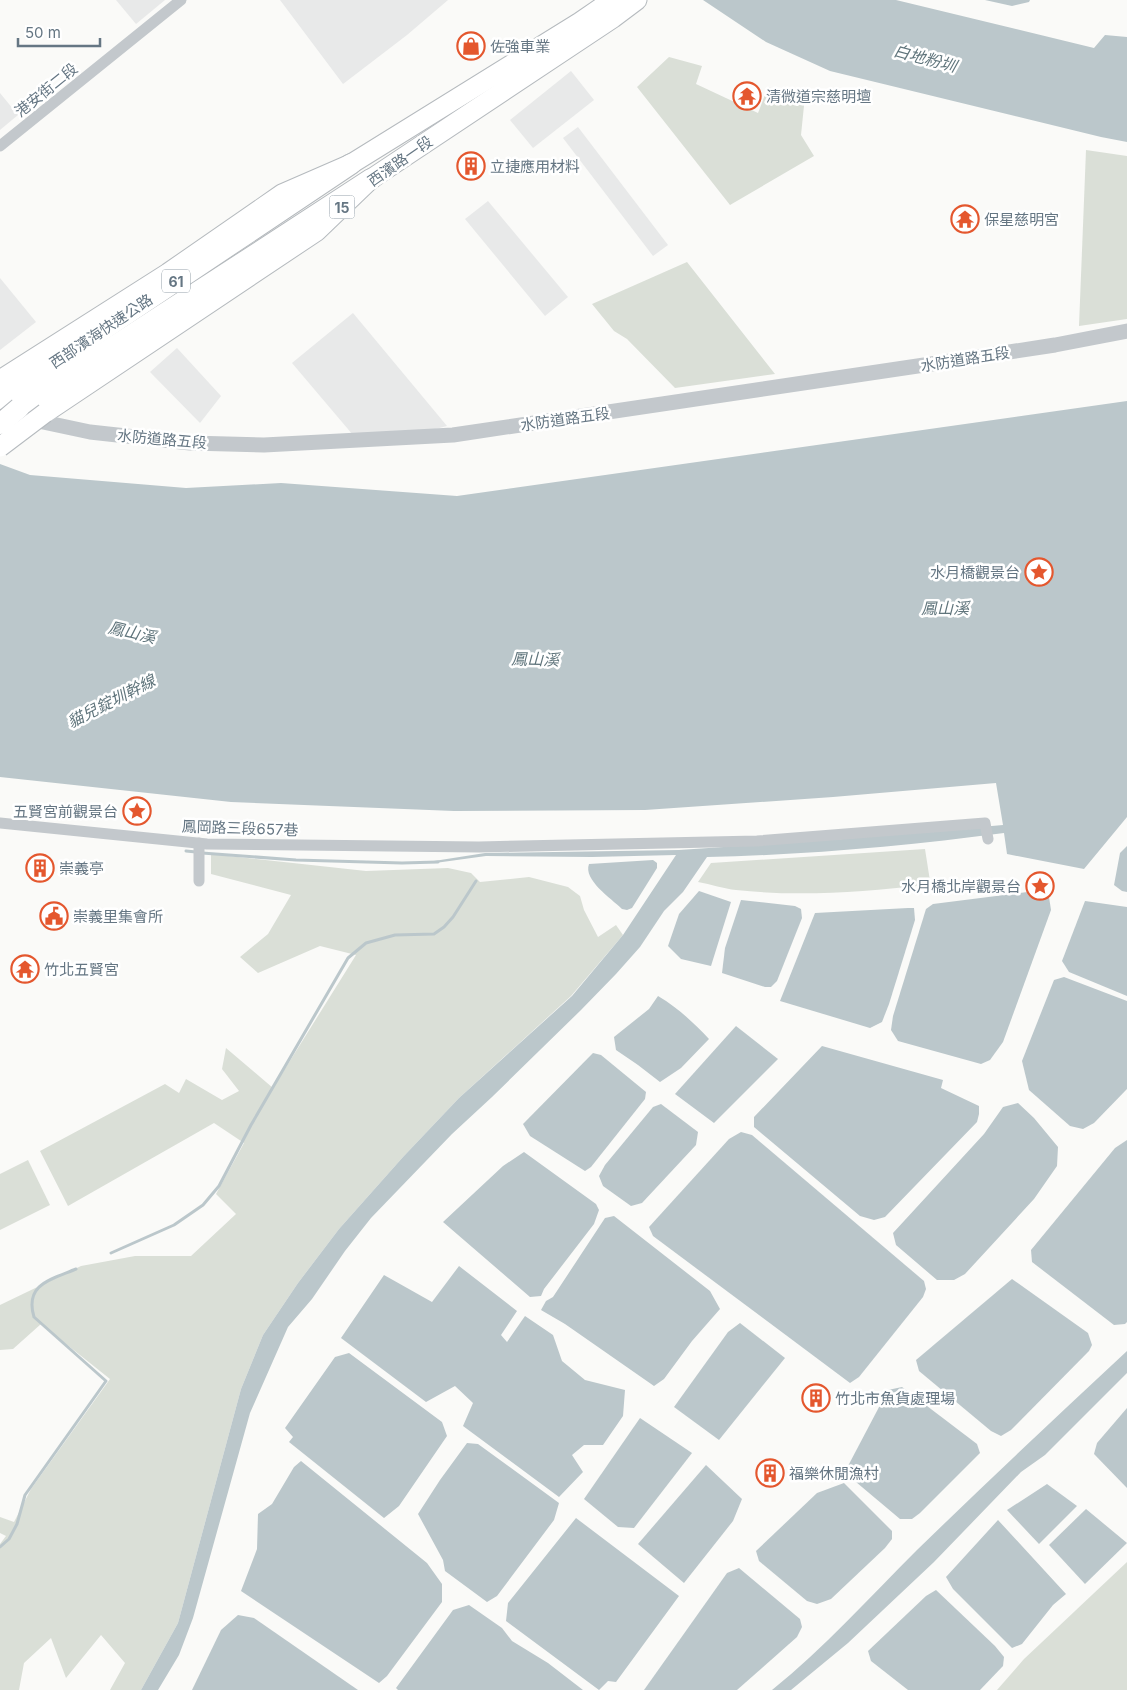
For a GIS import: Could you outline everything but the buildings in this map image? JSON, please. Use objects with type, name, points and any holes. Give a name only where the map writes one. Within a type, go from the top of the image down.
[{"type":"highway","name":"西部濱海快速公路","points":[[0,399],[351,164]]},
{"type":"highway","name":"西部濱海快速公路","points":[[0,424],[19,408],[371,179]]},
{"type":"main road","name":"西濱路一段","points":[[0,380],[168,273],[282,194],[351,164],[580,22],[612,0]]},
{"type":"main road","name":"西濱路一段","points":[[0,446],[45,413],[317,231],[371,179],[613,18],[637,0]]},
{"type":"street","name":"港安街二段","points":[[0,146],[181,0]]},
{"type":"street","name":"水防道路五段","points":[[0,413],[90,432],[190,443],[264,445],[453,435],[1055,345],[1127,332]]},
{"type":"street","name":"鳳岡路三段657巷","points":[[0,824],[199,843],[479,847],[756,841],[985,823],[988,839]]},
{"type":"street","points":[[199,843],[199,881]]},
{"type":"shaded area","points":[[116,0],[165,0],[136,24]]},
{"type":"shaded area","points":[[280,0],[448,0],[407,35],[343,84]]},
{"type":"shaded area","points":[[669,57],[702,66],[696,84],[758,113],[768,87],[805,96],[801,135],[814,156],[730,205],[637,87]]},
{"type":"shaded area","points":[[571,71],[594,100],[533,148],[510,120]]},
{"type":"shaded area","points":[[0,93],[18,115],[0,130]]},
{"type":"shaded area","points":[[578,127],[668,245],[653,256],[563,138]]},
{"type":"shaded area","points":[[1086,150],[1127,156],[1127,319],[1079,326]]},
{"type":"shaded area","points":[[488,201],[568,297],[545,316],[465,219]]},
{"type":"shaded area","points":[[687,262],[775,374],[675,388],[627,339],[614,331],[592,304]]},
{"type":"shaded area","points":[[0,278],[36,322],[0,350]]},
{"type":"shaded area","points":[[353,313],[447,426],[408,436],[353,435],[292,363]]},
{"type":"shaded area","points":[[177,348],[221,396],[200,423],[150,372]]},
{"type":"shaded area","points":[[925,849],[930,881],[925,885],[854,892],[784,893],[731,889],[698,882],[711,863]]},
{"type":"shaded area","points":[[211,854],[366,871],[448,868],[471,873],[480,882],[529,877],[568,887],[580,896],[584,910],[598,937],[616,925],[623,935],[571,996],[459,1098],[403,1157],[339,1229],[298,1283],[263,1335],[241,1389],[178,1623],[141,1690],[110,1690],[125,1663],[101,1635],[66,1678],[51,1638],[24,1663],[19,1690],[0,1690],[0,1544],[6,1536],[0,1533],[0,1517],[14,1522],[31,1489],[110,1379],[41,1324],[13,1349],[0,1350],[0,1305],[81,1266],[135,1256],[191,1256],[236,1214],[216,1194],[244,1143],[214,1123],[68,1206],[40,1151],[165,1084],[179,1093],[186,1079],[222,1100],[239,1091],[222,1069],[226,1048],[273,1088],[356,955],[320,946],[258,973],[240,957],[268,934],[291,895],[211,874]]},
{"type":"shaded area","points":[[28,1160],[50,1205],[0,1230],[0,1174]]},
{"type":"shaded area","points":[[1127,1562],[1127,1690],[997,1690],[1024,1659]]},
{"type":"water","name":"白地粉圳","points":[[703,0],[896,0],[1094,48],[1105,35],[1127,37],[1127,142],[830,71],[766,42]]},
{"type":"water","points":[[985,0],[1030,0],[1029,2],[1012,6]]},
{"type":"water","name":"鳳山溪","points":[[1127,401],[1127,817],[1084,869],[1007,854],[1004,833],[856,849],[707,857],[683,892],[664,911],[640,947],[616,974],[452,1134],[371,1218],[345,1251],[312,1299],[288,1327],[250,1413],[193,1618],[179,1655],[158,1690],[141,1690],[178,1623],[241,1389],[263,1335],[298,1283],[339,1229],[403,1157],[459,1098],[572,996],[623,935],[676,855],[592,857],[486,856],[435,863],[434,861],[485,853],[679,850],[843,839],[1003,825],[996,783],[645,810],[454,811],[231,802],[0,777],[0,464],[30,475],[186,488],[281,483],[457,496]]},
{"type":"water","points":[[1127,846],[1127,892],[1114,885],[1120,853]]},
{"type":"water","points":[[653,860],[657,863],[657,868],[632,908],[627,910],[622,909],[599,888],[588,870],[589,864]]},
{"type":"water","points":[[699,891],[731,902],[711,966],[681,959],[668,946],[679,914]]},
{"type":"water","points":[[1035,891],[1049,897],[1051,910],[1003,1042],[990,1060],[981,1064],[898,1041],[891,1030],[893,1016],[926,909],[933,904]]},
{"type":"water","points":[[741,900],[795,906],[801,909],[802,918],[777,981],[771,987],[765,987],[722,973],[725,948]]},
{"type":"water","points":[[1085,901],[1127,907],[1127,996],[1069,972],[1062,961]]},
{"type":"water","points":[[914,908],[915,920],[882,1022],[870,1028],[780,1001],[815,913]]},
{"type":"water","points":[[1064,977],[1127,1001],[1127,1089],[1094,1123],[1083,1129],[1070,1126],[1029,1090],[1022,1061],[1054,980]]},
{"type":"water","points":[[658,996],[672,1005],[709,1039],[681,1068],[660,1082],[616,1050],[614,1037],[649,1009]]},
{"type":"water","points":[[736,1026],[778,1059],[714,1123],[675,1094]]},
{"type":"water","points":[[822,1046],[943,1080],[941,1088],[979,1106],[977,1122],[885,1217],[874,1220],[860,1216],[754,1127],[754,1117]]},
{"type":"water","points":[[593,1053],[601,1055],[646,1092],[645,1099],[591,1167],[585,1171],[530,1136],[523,1124]]},
{"type":"water","points":[[1018,1103],[1034,1118],[1058,1147],[1057,1166],[1034,1199],[965,1274],[954,1280],[937,1280],[896,1245],[893,1233],[984,1134],[1003,1107]]},
{"type":"water","points":[[661,1104],[698,1132],[696,1145],[642,1203],[631,1206],[603,1186],[599,1176],[605,1165],[653,1107]]},
{"type":"water","points":[[741,1132],[752,1135],[924,1281],[926,1289],[923,1297],[859,1377],[850,1383],[653,1236],[649,1227],[729,1139]]},
{"type":"water","points":[[1127,1140],[1127,1322],[1114,1325],[1032,1262],[1031,1250],[1115,1148]]},
{"type":"water","points":[[524,1152],[596,1204],[599,1210],[594,1224],[544,1289],[541,1296],[530,1297],[443,1222],[503,1166]]},
{"type":"water","points":[[614,1216],[710,1291],[720,1309],[692,1341],[664,1379],[654,1386],[565,1324],[541,1310],[546,1301],[553,1297],[605,1218]]},
{"type":"water","points":[[459,1266],[517,1311],[501,1335],[507,1342],[525,1316],[553,1335],[562,1361],[585,1380],[625,1390],[623,1416],[603,1445],[584,1445],[572,1455],[583,1472],[559,1497],[463,1426],[473,1403],[455,1386],[426,1402],[341,1338],[384,1275],[432,1302]]},
{"type":"water","points":[[1012,1279],[1088,1333],[1092,1345],[1089,1351],[1011,1430],[1001,1436],[991,1431],[919,1371],[916,1360]]},
{"type":"water","points":[[740,1323],[785,1358],[719,1440],[674,1407],[728,1332]]},
{"type":"water","points":[[1127,1351],[1127,1373],[1045,1455],[1021,1472],[934,1562],[848,1643],[791,1690],[772,1690],[828,1640],[917,1550]]},
{"type":"water","points":[[349,1353],[442,1422],[447,1436],[399,1506],[384,1518],[289,1442],[293,1437],[285,1428],[335,1357]]},
{"type":"water","points":[[902,1387],[977,1444],[980,1453],[912,1519],[900,1519],[856,1482],[848,1466],[888,1390]]},
{"type":"water","points":[[1127,1408],[1127,1488],[1094,1454],[1097,1443]]},
{"type":"water","points":[[640,1418],[692,1453],[634,1528],[618,1527],[584,1499]]},
{"type":"water","points":[[467,1443],[478,1444],[559,1503],[554,1520],[497,1596],[487,1602],[445,1571],[443,1560],[418,1514]]},
{"type":"water","points":[[301,1461],[427,1563],[442,1584],[442,1602],[387,1676],[379,1683],[241,1591],[257,1549],[258,1514],[272,1504],[294,1467]]},
{"type":"water","points":[[706,1465],[742,1499],[733,1521],[684,1583],[638,1544]]},
{"type":"water","points":[[844,1483],[892,1531],[892,1539],[885,1548],[831,1599],[817,1604],[807,1601],[759,1561],[756,1551],[817,1493]]},
{"type":"water","points":[[1047,1484],[1077,1506],[1039,1544],[1007,1510]]},
{"type":"water","points":[[1086,1509],[1127,1543],[1085,1584],[1049,1545]]},
{"type":"water","points":[[576,1518],[679,1596],[616,1682],[608,1681],[599,1690],[506,1621],[508,1603]]},
{"type":"water","points":[[998,1520],[1066,1594],[1053,1605],[1022,1644],[1012,1648],[953,1589],[946,1577]]},
{"type":"water","points":[[739,1568],[800,1619],[802,1627],[797,1637],[737,1690],[644,1690],[727,1573]]},
{"type":"water","points":[[936,1590],[995,1646],[1004,1657],[1003,1666],[980,1690],[908,1690],[871,1661],[868,1651],[926,1596]]},
{"type":"water","points":[[469,1605],[502,1628],[512,1641],[548,1663],[583,1690],[398,1690],[396,1688],[453,1610]]},
{"type":"water","points":[[238,1615],[254,1618],[358,1690],[192,1690],[221,1630]]},
{"type":"waterway","points":[[186,851],[196,852]]},
{"type":"waterway","points":[[202,853],[296,860],[402,863],[438,862]]},
{"type":"waterway","points":[[111,1253],[174,1225],[203,1205],[219,1186],[251,1125],[348,958],[366,943],[395,935],[434,934],[453,917],[476,881]]},
{"type":"waterway","points":[[0,1547],[9,1539],[17,1524],[25,1495],[106,1381],[34,1317],[33,1297],[42,1284],[76,1269]]},
{"type":"place","name":"佐強車業","points":[[471,46]]},
{"type":"place","name":"清微道宗慈明壇","points":[[747,96]]},
{"type":"place","name":"立捷應用材料","points":[[471,166]]},
{"type":"place","name":"保星慈明宮","points":[[965,219]]},
{"type":"place","name":"水月橋觀景台","points":[[1039,572]]},
{"type":"place","name":"五賢宮前觀景台","points":[[137,811]]},
{"type":"place","name":"崇義亭","points":[[40,868]]},
{"type":"place","name":"水月橋北岸觀景台","points":[[1040,886]]},
{"type":"place","name":"崇義里集會所","points":[[54,916]]},
{"type":"place","name":"竹北五賢宮","points":[[25,969]]},
{"type":"place","name":"竹北市魚貨處理場","points":[[816,1398]]},
{"type":"place","name":"福樂休閒漁村","points":[[770,1473]]},
{"type":"water label","name":"貓兒錠圳幹線","points":[[111,701]]}]
